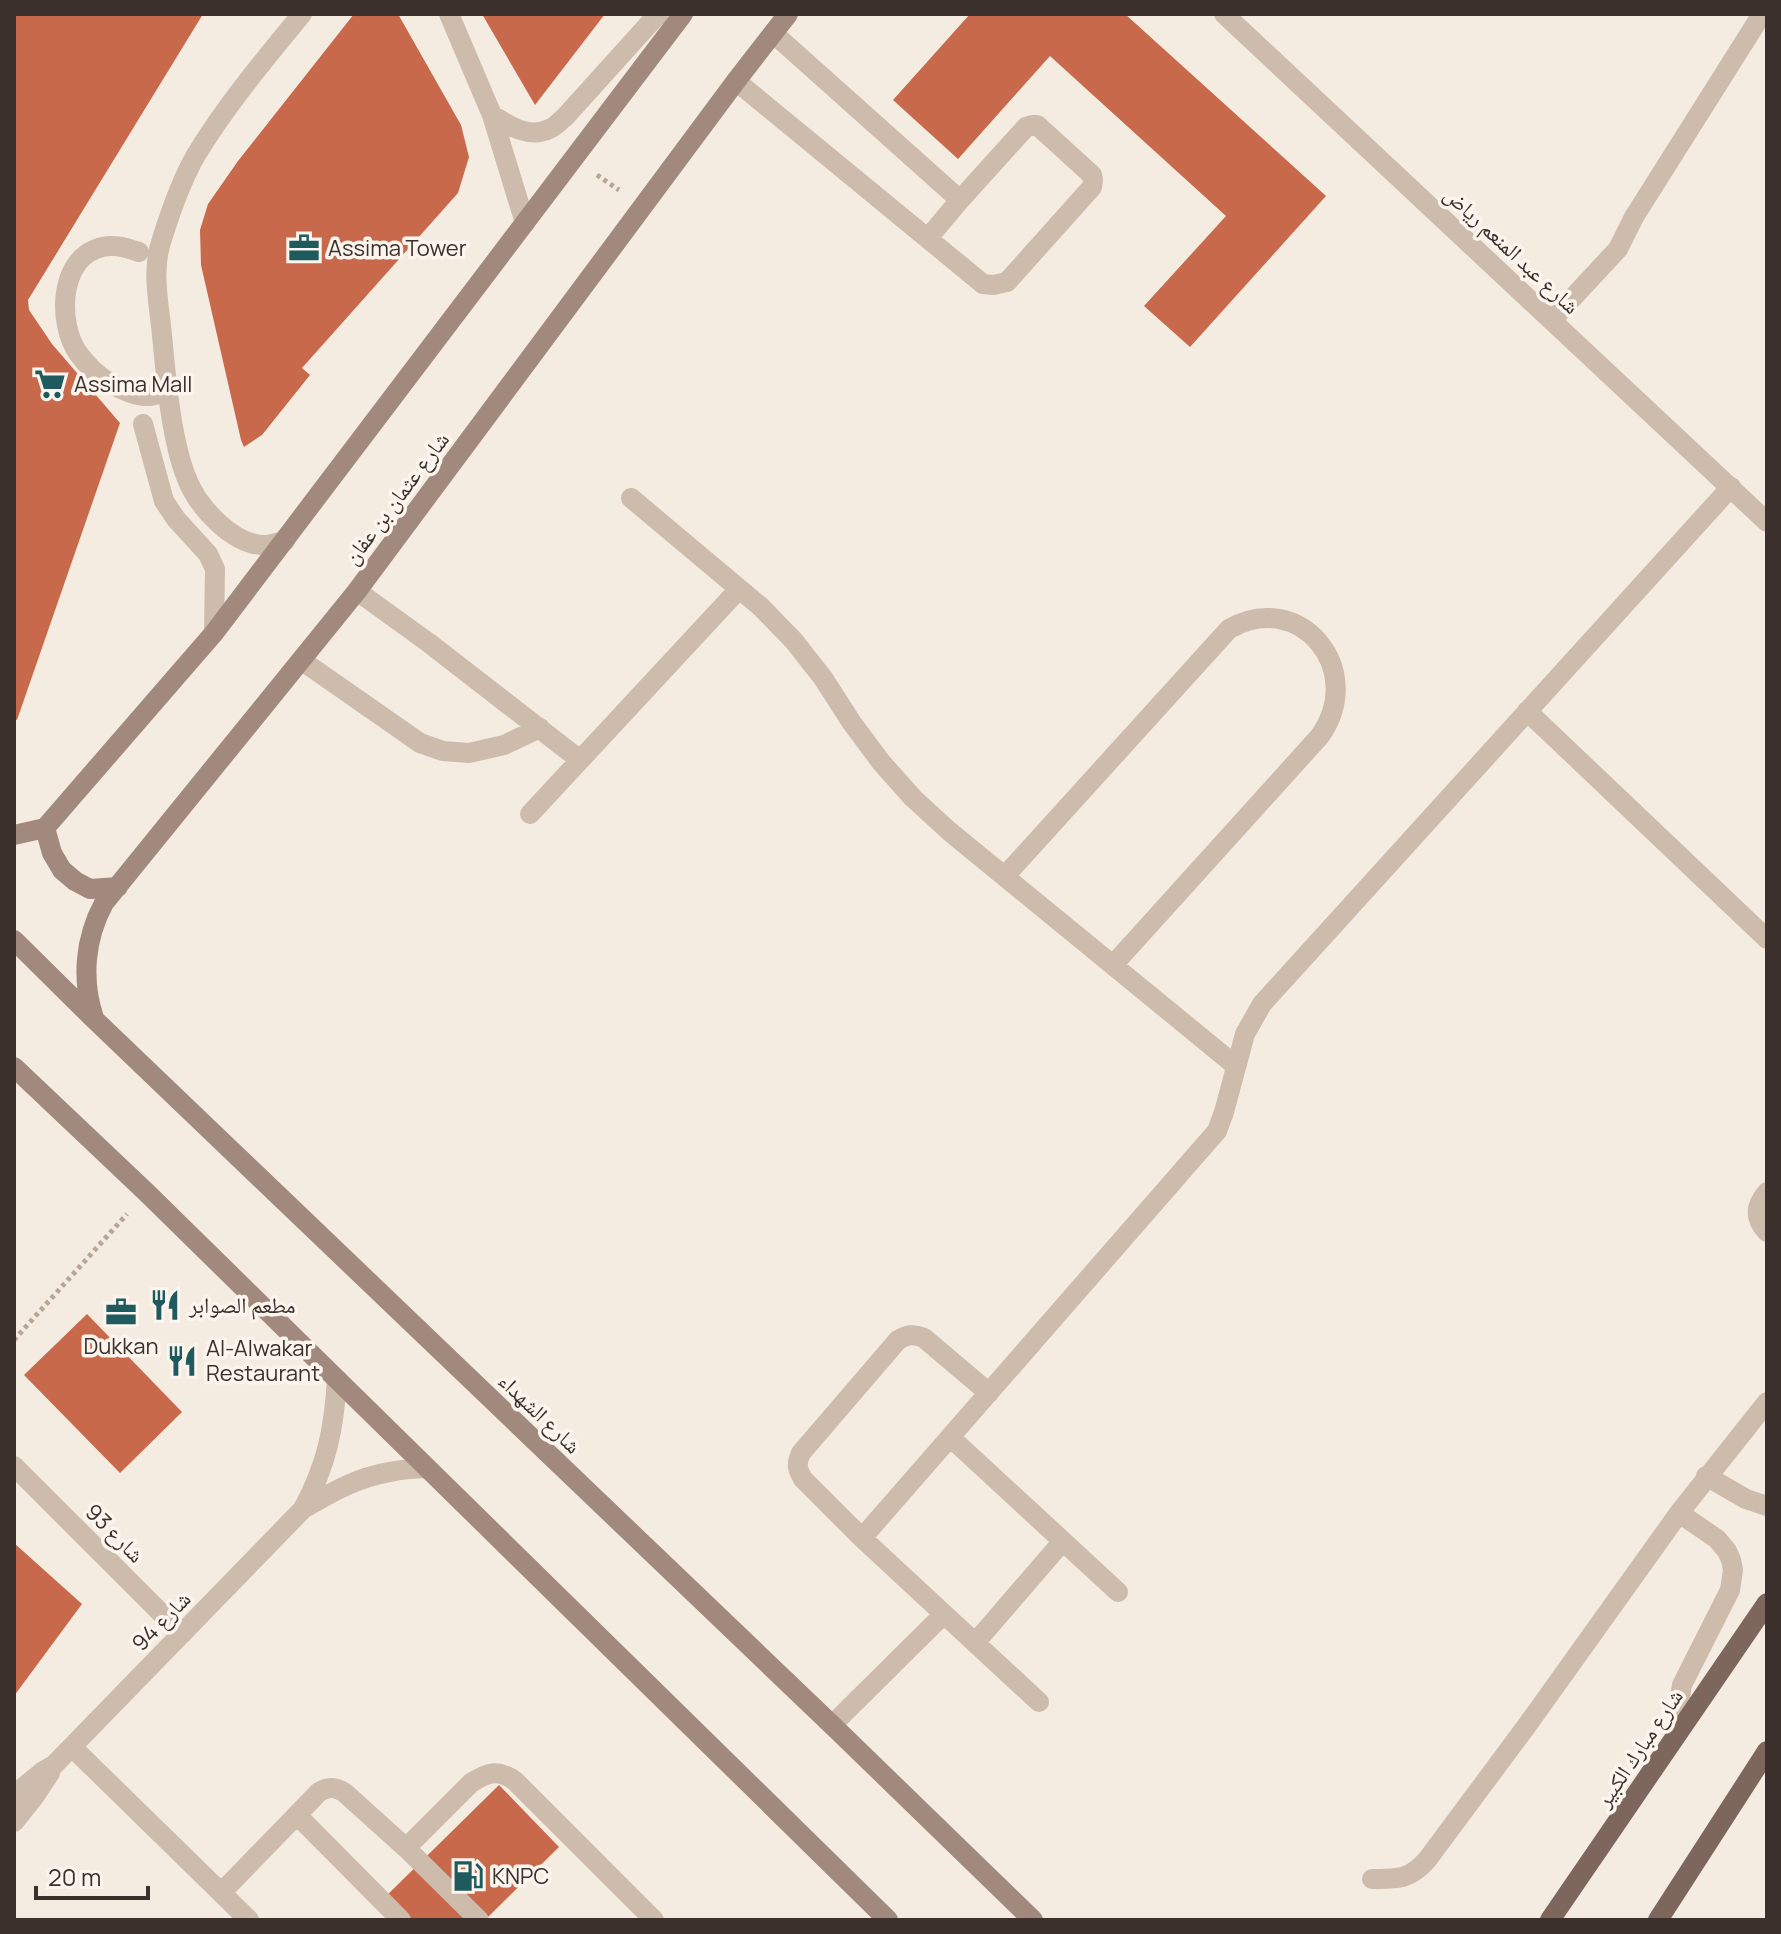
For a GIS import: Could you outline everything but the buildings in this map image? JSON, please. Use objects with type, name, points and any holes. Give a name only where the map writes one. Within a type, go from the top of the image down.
[{"type":"main road","points":[[14,835],[45,828],[214,633],[683,14]]},
{"type":"main road","name":"شارع عثمان بن عفان","points":[[96,1021],[89,1002],[87,952],[95,921],[104,903],[357,591],[788,14]]},
{"type":"main road","points":[[45,828],[52,853],[62,870],[75,881],[90,889],[118,887]]},
{"type":"main road","name":"شارع الشهداء","points":[[14,940],[1033,1920]]},
{"type":"main road","points":[[14,1067],[146,1192],[886,1919]]},
{"type":"main road","name":"شارع مبارك الكبير","points":[[1552,1916],[1767,1603]]},
{"type":"main road","points":[[1658,1920],[1767,1751]]},
{"type":"street","points":[[285,541],[265,545],[242,540],[223,528],[204,508],[187,480],[176,440],[156,279],[160,243],[195,157],[236,95],[302,14]]},
{"type":"street","points":[[449,14],[492,115],[525,223]]},
{"type":"street","points":[[492,115],[515,129],[529,132],[548,130],[565,117],[658,14]]},
{"type":"street","name":"شارع عبد المنعم رياض","points":[[1224,14],[1767,522]]},
{"type":"street","points":[[1552,320],[1618,249],[1634,217],[1762,14]]},
{"type":"street","points":[[773,33],[960,200]]},
{"type":"street","points":[[736,81],[983,284],[1007,282],[1092,187],[1092,175],[1037,125],[1026,127],[928,238]]},
{"type":"street","points":[[139,252],[111,246],[96,249],[83,257],[70,277],[64,297],[67,328],[77,352],[101,377],[124,391],[148,396],[169,392]]},
{"type":"street","points":[[143,424],[164,501],[208,554],[215,569],[214,633]]},
{"type":"street","points":[[862,1538],[1217,1131],[1245,1034],[1262,1004],[1731,487]]},
{"type":"street","points":[[631,498],[739,589],[794,641],[881,762],[913,798],[949,831],[1236,1066]]},
{"type":"street","points":[[530,814],[739,589]]},
{"type":"street","points":[[357,591],[580,760]]},
{"type":"street","points":[[1005,876],[1229,629],[1241,622],[1272,618],[1302,628],[1314,637],[1332,663],[1336,678],[1337,694],[1329,724],[1113,965]]},
{"type":"street","points":[[301,660],[420,743],[443,751],[469,753],[504,745],[540,728]]},
{"type":"street","points":[[1527,711],[1767,939]]},
{"type":"street","points":[[1767,1192],[1758,1205],[1757,1214],[1767,1232]]},
{"type":"street","points":[[989,1393],[924,1338],[914,1334],[905,1336],[898,1340],[801,1453],[797,1470],[862,1538],[1039,1702]]},
{"type":"street","name":"شارع 94","points":[[303,1509],[314,1488],[330,1441],[337,1379]]},
{"type":"street","points":[[1372,1879],[1408,1877],[1427,1860],[1706,1476],[1767,1402]]},
{"type":"street","points":[[950,1437],[1118,1592]]},
{"type":"street","name":"شارع 93","points":[[14,1466],[182,1634]]},
{"type":"street","name":"شارع 94","points":[[14,1795],[54,1765],[303,1509],[365,1478],[391,1471],[427,1468]]},
{"type":"street","points":[[1706,1476],[1746,1499],[1767,1506]]},
{"type":"street","points":[[1679,1513],[1717,1539],[1727,1551],[1733,1570],[1730,1590],[1682,1685],[1680,1697],[1688,1718]]},
{"type":"street","points":[[975,1643],[1063,1541]]},
{"type":"street","points":[[832,1725],[944,1614]]},
{"type":"street","points":[[72,1747],[249,1920]]},
{"type":"street","name":"شارع 94","points":[[14,1822],[43,1786],[54,1765]]},
{"type":"street","points":[[406,1848],[471,1783],[493,1772],[505,1774],[654,1920]]},
{"type":"street","points":[[221,1893],[319,1792],[332,1787],[338,1788],[406,1848],[479,1920]]},
{"type":"street","points":[[297,1815],[401,1920]]},
{"type":"path","points":[[574,158],[643,207]]},
{"type":"path","points":[[14,1340],[146,1192]]},
{"type":"place","name":"Assima Tower","points":[[304,248]]},
{"type":"place","name":"Assima Mall","points":[[50,384]]},
{"type":"place","name":"مطعم الصوابر","points":[[165,1305]]},
{"type":"place","name":"Dukkan","points":[[121,1312]]},
{"type":"place","name":"Al-Alwakar Restaurant","points":[[182,1361]]},
{"type":"place","name":"KNPC","points":[[468,1876]]}]
